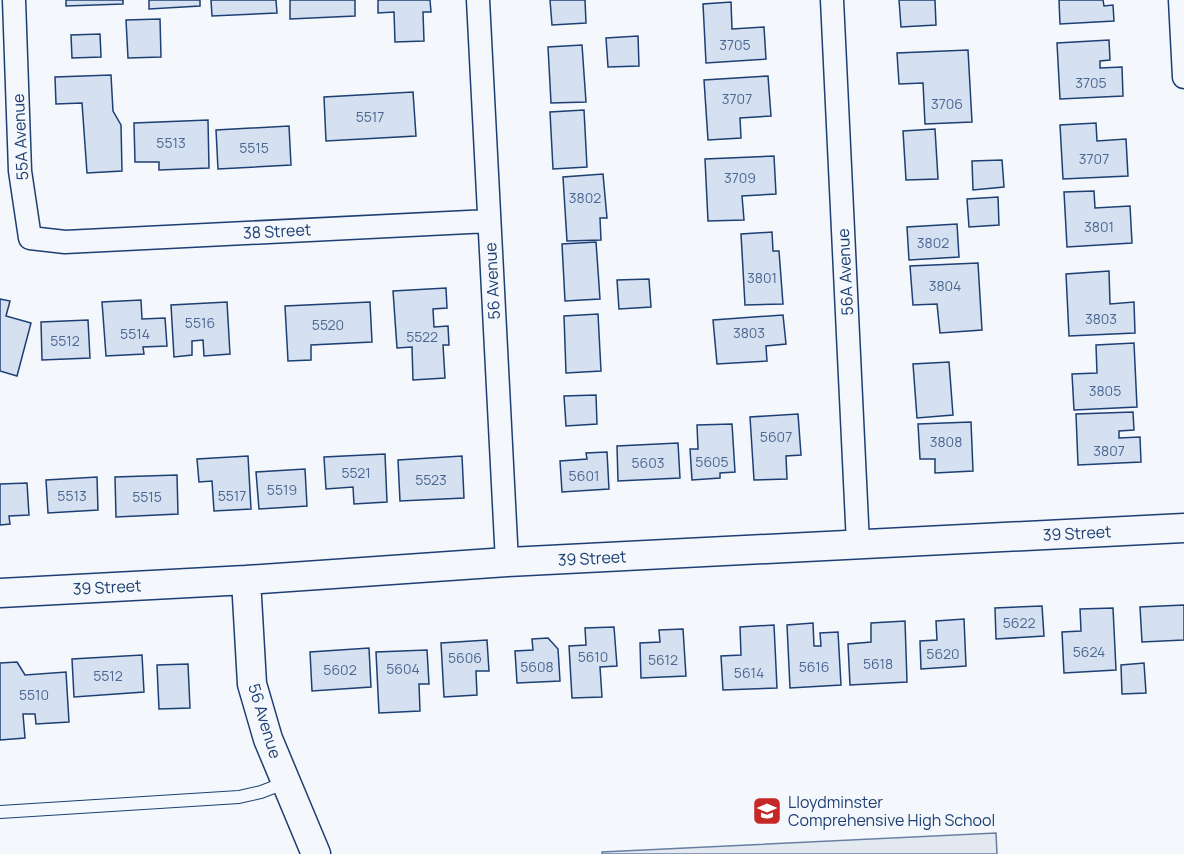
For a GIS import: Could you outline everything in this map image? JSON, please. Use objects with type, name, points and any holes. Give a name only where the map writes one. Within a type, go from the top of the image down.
[{"type":"street","name":"55A Avenue","points":[[14,0],[20,171],[30,238],[65,242]]},
{"type":"street","name":"56 Avenue","points":[[478,0],[507,562]]},
{"type":"street","name":"56A Avenue","points":[[832,0],[858,544]]},
{"type":"street","points":[[1180,0],[1184,77]]},
{"type":"street","name":"38 Street","points":[[65,242],[489,221]]},
{"type":"street","name":"39 Street","points":[[0,592],[246,580],[507,562],[1184,528]]},
{"type":"street","name":"56 Avenue","points":[[246,580],[252,684],[268,739],[316,854]]},
{"type":"lane","points":[[0,812],[239,797],[287,782]]},
{"type":"shaded area","points":[[996,833],[997,854],[602,854],[602,852]]},
{"type":"building","points":[[66,0],[123,0],[123,4],[66,6]]},
{"type":"building","points":[[149,0],[200,0],[200,6],[149,9]]},
{"type":"building","points":[[211,0],[276,0],[277,13],[212,16]]},
{"type":"building","points":[[290,0],[355,0],[355,16],[290,19]]},
{"type":"building","points":[[378,0],[430,0],[431,12],[423,12],[424,41],[395,42],[394,12],[378,13]]},
{"type":"building","points":[[550,0],[585,0],[586,23],[552,25]]},
{"type":"building","points":[[899,0],[935,0],[936,25],[901,27]]},
{"type":"building","points":[[1059,0],[1103,0],[1104,6],[1113,5],[1114,21],[1060,24]]},
{"type":"building","points":[[731,2],[732,29],[764,27],[766,59],[706,63],[703,4]]},
{"type":"building","points":[[160,19],[161,57],[128,58],[126,20]]},
{"type":"building","points":[[100,34],[101,57],[72,58],[71,35]]},
{"type":"building","points":[[638,36],[639,66],[608,67],[606,38]]},
{"type":"building","points":[[1109,40],[1110,60],[1100,61],[1100,68],[1122,67],[1123,96],[1060,99],[1057,43]]},
{"type":"building","points":[[582,45],[586,102],[551,103],[548,47]]},
{"type":"building","points":[[968,50],[972,122],[925,124],[923,83],[899,84],[897,53]]},
{"type":"building","points":[[111,75],[113,111],[121,125],[122,171],[87,173],[82,103],[56,104],[55,77]]},
{"type":"building","points":[[768,76],[771,116],[740,118],[741,138],[708,140],[704,80]]},
{"type":"building","points":[[413,92],[416,136],[326,141],[324,97]]},
{"type":"building","points":[[584,110],[587,167],[553,169],[550,112]]},
{"type":"building","points":[[208,120],[209,168],[159,170],[159,162],[135,162],[134,123]]},
{"type":"building","points":[[1096,123],[1097,141],[1126,139],[1128,176],[1063,179],[1060,125]]},
{"type":"building","points":[[289,126],[291,165],[218,169],[216,130]]},
{"type":"building","points":[[935,129],[938,179],[906,180],[903,131]]},
{"type":"building","points":[[774,156],[776,194],[742,196],[744,220],[708,221],[705,159]]},
{"type":"building","points":[[1002,160],[1004,187],[973,190],[972,161]]},
{"type":"building","points":[[603,174],[607,218],[600,218],[601,240],[567,241],[563,177]]},
{"type":"building","points":[[1094,191],[1095,208],[1130,206],[1132,243],[1067,247],[1064,192]]},
{"type":"building","points":[[998,197],[999,225],[969,227],[967,199]]},
{"type":"building","points":[[957,224],[959,257],[909,260],[907,227]]},
{"type":"building","points":[[772,232],[773,251],[779,251],[783,304],[745,305],[741,234]]},
{"type":"building","points":[[596,242],[600,299],[565,301],[562,244]]},
{"type":"building","points":[[978,263],[982,330],[940,333],[937,304],[913,305],[910,266]]},
{"type":"building","points":[[1109,271],[1110,304],[1134,302],[1135,333],[1069,336],[1066,274]]},
{"type":"building","points":[[649,279],[651,307],[619,309],[617,280]]},
{"type":"building","points":[[446,288],[447,308],[433,309],[434,327],[448,326],[449,345],[443,345],[445,378],[413,380],[412,347],[397,348],[393,291]]},
{"type":"building","points":[[0,299],[10,301],[6,316],[31,323],[17,376],[0,371]]},
{"type":"building","points":[[141,300],[142,319],[165,318],[167,346],[143,347],[144,354],[106,356],[102,302]]},
{"type":"building","points":[[227,302],[230,354],[204,356],[203,340],[192,341],[192,355],[174,357],[171,305]]},
{"type":"building","points":[[370,302],[372,342],[311,345],[311,360],[288,361],[285,306]]},
{"type":"building","points":[[598,314],[601,371],[566,373],[564,316]]},
{"type":"building","points":[[783,315],[786,344],[766,346],[767,361],[717,364],[713,320]]},
{"type":"building","points":[[88,320],[90,358],[42,360],[41,322]]},
{"type":"building","points":[[1134,343],[1137,407],[1074,410],[1072,374],[1097,373],[1096,345]]},
{"type":"building","points":[[949,362],[953,415],[917,418],[913,364]]},
{"type":"building","points":[[596,395],[597,424],[566,426],[564,396]]},
{"type":"building","points":[[1133,412],[1134,430],[1119,431],[1119,438],[1140,437],[1141,462],[1078,465],[1076,414]]},
{"type":"building","points":[[798,414],[801,455],[786,456],[787,479],[754,480],[750,417]]},
{"type":"building","points":[[971,422],[973,471],[935,473],[935,459],[920,459],[918,424]]},
{"type":"building","points":[[732,424],[735,472],[720,473],[720,478],[692,480],[690,449],[698,449],[697,425]]},
{"type":"building","points":[[678,443],[680,478],[618,481],[617,446]]},
{"type":"building","points":[[607,452],[609,489],[562,492],[560,461],[587,459],[586,453]]},
{"type":"building","points":[[385,454],[387,502],[354,504],[353,487],[326,489],[324,457]]},
{"type":"building","points":[[248,456],[251,509],[214,511],[212,481],[199,482],[197,459]]},
{"type":"building","points":[[462,456],[464,498],[400,501],[398,460]]},
{"type":"building","points":[[305,469],[307,506],[259,509],[256,472]]},
{"type":"building","points":[[177,475],[178,514],[116,517],[115,477]]},
{"type":"building","points":[[97,477],[98,510],[48,513],[46,480]]},
{"type":"building","points":[[27,483],[29,515],[9,516],[10,524],[0,525],[0,484]]},
{"type":"building","points":[[1184,605],[1184,640],[1142,642],[1140,607]]},
{"type":"building","points":[[1042,606],[1044,636],[996,639],[995,608]]},
{"type":"building","points":[[1113,608],[1116,670],[1064,673],[1062,632],[1081,631],[1080,609]]},
{"type":"building","points":[[964,619],[966,666],[921,669],[920,641],[937,640],[936,621]]},
{"type":"building","points":[[905,621],[907,682],[850,685],[848,644],[871,642],[871,623]]},
{"type":"building","points":[[813,623],[814,646],[821,646],[820,633],[838,632],[841,685],[790,688],[787,625]]},
{"type":"building","points":[[774,625],[777,688],[723,690],[721,656],[741,655],[740,627]]},
{"type":"building","points":[[614,627],[617,666],[600,667],[602,697],[572,698],[569,646],[586,645],[585,628]]},
{"type":"building","points":[[683,629],[686,676],[641,678],[640,643],[660,642],[659,630]]},
{"type":"building","points":[[548,638],[558,649],[560,681],[517,683],[515,651],[533,650],[532,639]]},
{"type":"building","points":[[487,640],[489,671],[476,671],[477,695],[444,697],[441,643]]},
{"type":"building","points":[[369,648],[371,687],[312,691],[310,652]]},
{"type":"building","points":[[427,650],[429,684],[419,684],[420,711],[379,713],[376,652]]},
{"type":"building","points":[[142,655],[144,692],[74,697],[72,659]]},
{"type":"building","points":[[17,662],[25,675],[66,672],[69,722],[36,724],[35,714],[23,714],[25,738],[0,740],[0,663]]},
{"type":"building","points":[[1144,663],[1146,693],[1122,694],[1121,665]]},
{"type":"building","points":[[188,664],[190,708],[159,709],[157,665]]},
{"type":"place","name":"Lloydminster Comprehensive High School","points":[[767,811]]}]
